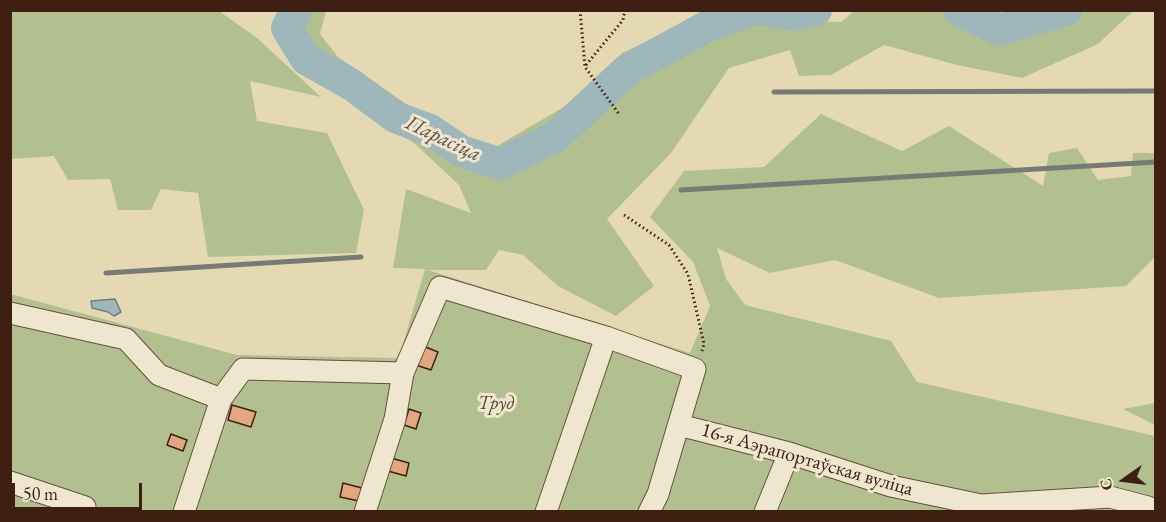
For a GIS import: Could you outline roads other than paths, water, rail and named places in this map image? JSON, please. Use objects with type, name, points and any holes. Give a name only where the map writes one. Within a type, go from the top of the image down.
[{"type":"lane","points":[[365,512],[395,419],[403,373],[440,286],[606,337],[695,369],[658,494],[649,512]]},
{"type":"lane","points":[[10,313],[126,339],[159,375],[221,399]]},
{"type":"lane","points":[[546,512],[606,337]]},
{"type":"lane","points":[[184,512],[221,399],[243,369],[403,373]]},
{"type":"lane","name":"16-я Аэрапортаўская вуліца","points":[[679,425],[789,453],[891,486],[981,505],[1110,496],[1147,509]]},
{"type":"lane","points":[[765,512],[789,453]]},
{"type":"lane","points":[[10,482],[85,507]]},
{"type":"water","points":[[115,299],[121,312],[114,316],[92,308],[91,301]]},
{"type":"waterway","name":"Парасіца","points":[[296,10],[287,28],[306,59],[352,85],[395,117],[430,130],[461,151],[501,164],[555,137],[627,70],[706,27],[751,10]]},
{"type":"waterway","name":"Парасіца","points":[[762,10],[794,15],[816,10]]},
{"type":"waterway","name":"Парасіца","points":[[959,10],[999,30],[1067,10]]},
{"type":"waterway","points":[[774,92],[1156,91]]},
{"type":"waterway","points":[[681,190],[1156,162]]},
{"type":"waterway","points":[[106,273],[361,257]]},
{"type":"park label","name":"Труд","points":[[496,404]]}]
